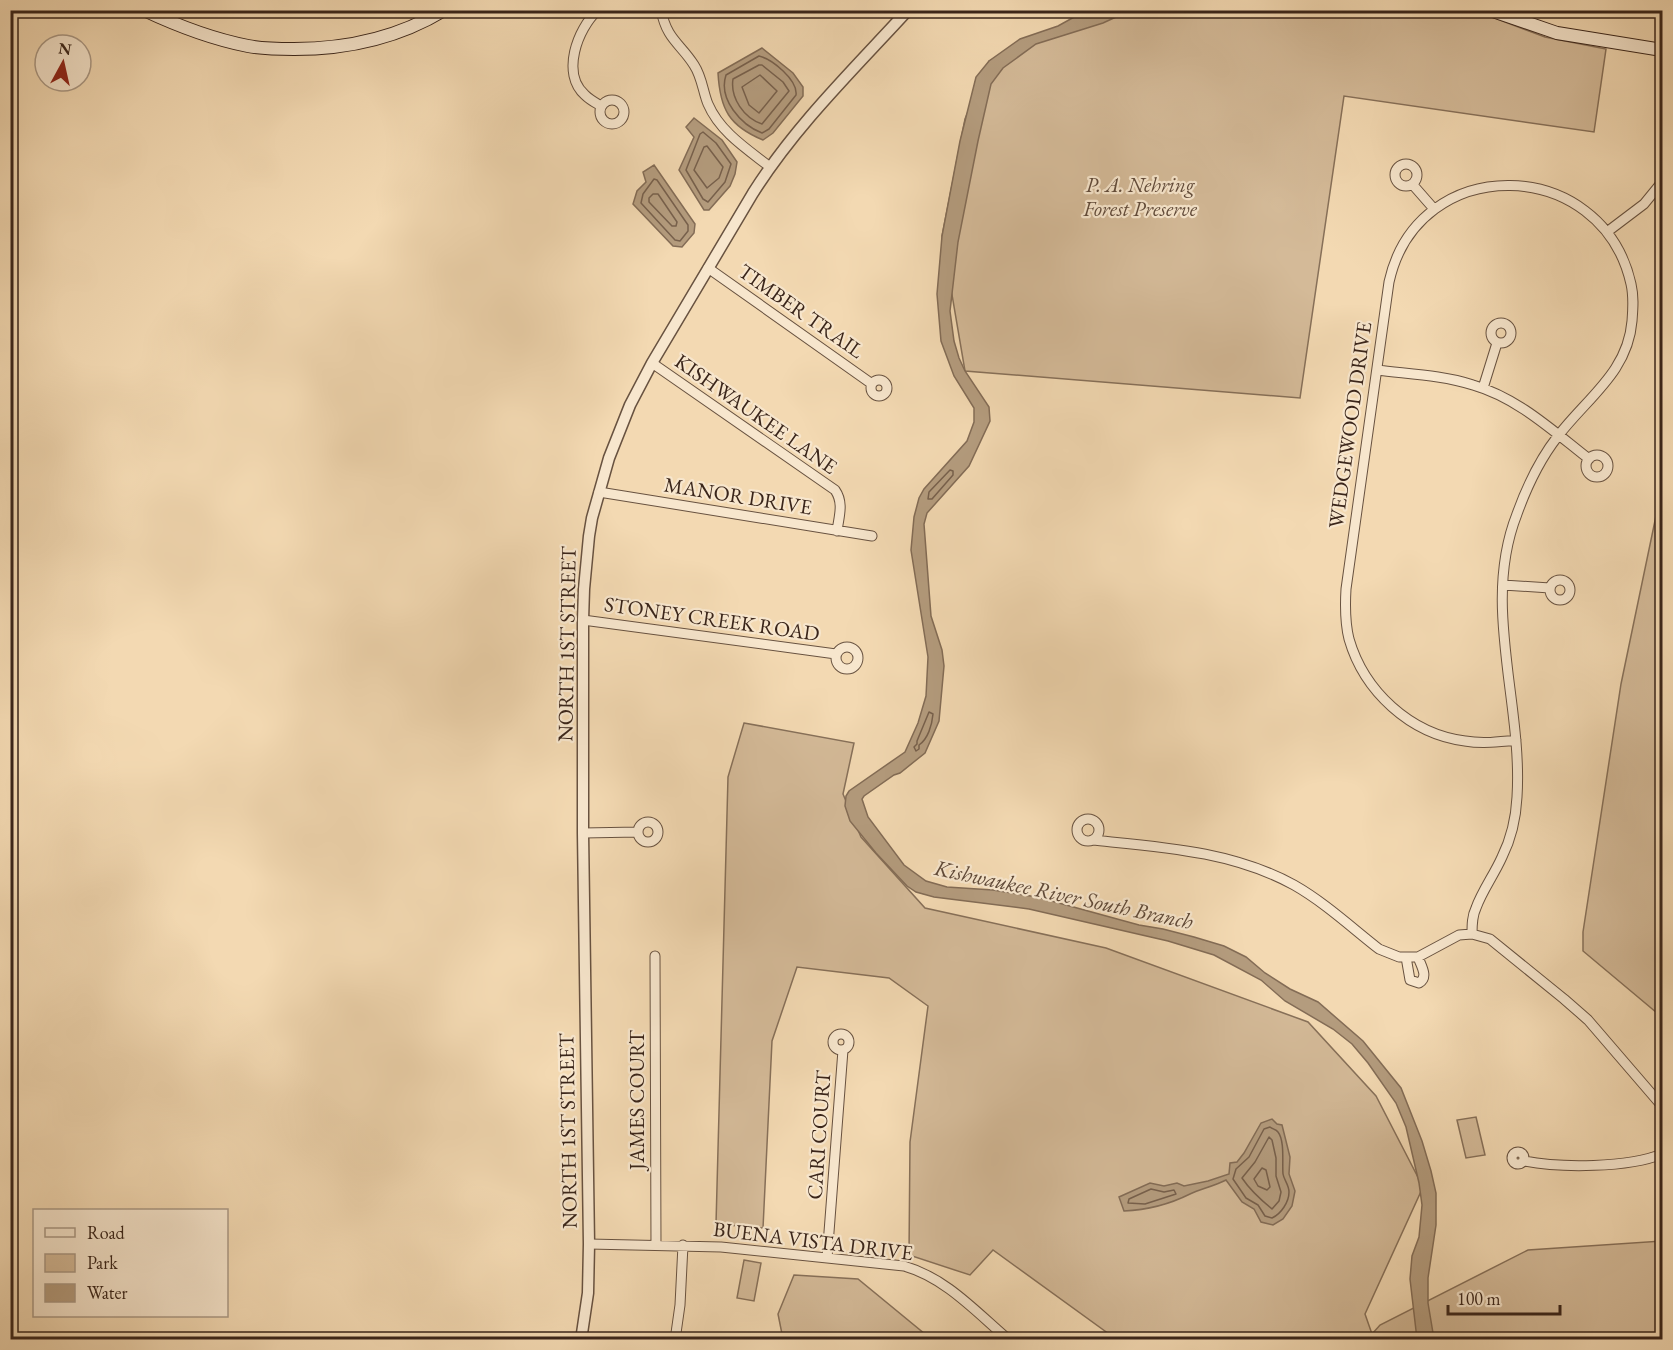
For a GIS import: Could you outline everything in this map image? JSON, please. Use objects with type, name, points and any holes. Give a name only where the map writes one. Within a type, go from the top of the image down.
[{"type":"main road","points":[[144,10],[196,33],[250,47],[275,49],[339,47],[376,40],[411,28],[444,10]]},
{"type":"main road","points":[[1490,10],[1557,33],[1662,50]]},
{"type":"street","points":[[598,10],[581,31],[575,47],[574,60],[579,86],[584,95],[601,106]]},
{"type":"street","points":[[661,10],[667,31],[694,65],[708,104],[720,124],[770,167]]},
{"type":"street","name":"NORTH 1ST STREET","points":[[581,1340],[588,1293],[589,1244],[583,833],[583,620],[585,566],[592,518],[609,458],[630,405],[652,363],[770,167],[817,109],[908,10]]},
{"type":"street","points":[[1607,232],[1644,204],[1662,182]]},
{"type":"street","points":[[1413,184],[1434,209]]},
{"type":"street","name":"WEDGEWOOD DRIVE","points":[[1472,934],[1476,907],[1503,856],[1512,830],[1517,798],[1516,740],[1503,626],[1503,585],[1508,548],[1516,515],[1530,481],[1559,435],[1612,376],[1626,350],[1631,333],[1634,304],[1632,287],[1621,256],[1607,232],[1591,216],[1564,198],[1545,190],[1511,185],[1485,188],[1445,202],[1434,209],[1407,240],[1394,264],[1389,282],[1346,589],[1346,622],[1355,656],[1370,684],[1399,712],[1424,729],[1463,741],[1516,740]]},
{"type":"street","name":"TIMBER TRAIL","points":[[708,268],[872,384]]},
{"type":"street","points":[[1483,388],[1497,343]]},
{"type":"street","name":"KISHWAUKEE LANE","points":[[652,363],[835,490],[841,505],[837,531]]},
{"type":"street","points":[[1377,369],[1455,380],[1483,388],[1518,405],[1589,459]]},
{"type":"street","name":"MANOR DRIVE","points":[[599,492],[872,536]]},
{"type":"street","points":[[1503,585],[1550,588]]},
{"type":"street","name":"STONEY CREEK ROAD","points":[[583,620],[836,654]]},
{"type":"street","points":[[583,833],[638,832]]},
{"type":"street","points":[[1092,840],[1202,853],[1249,865],[1295,886],[1379,949],[1393,956],[1418,957],[1451,937],[1472,934],[1484,936],[1564,999],[1596,1029],[1662,1106]]},
{"type":"street","name":"JAMES COURT","points":[[655,956],[656,1244]]},
{"type":"street","points":[[1406,957],[1410,981],[1419,983],[1424,977],[1418,957]]},
{"type":"street","name":"CARI COURT","points":[[827,1258],[843,1050]]},
{"type":"street","points":[[1524,1161],[1555,1166],[1581,1165],[1646,1159],[1662,1154]]},
{"type":"street","name":"BUENA VISTA DRIVE","points":[[589,1244],[683,1245],[895,1264],[922,1272],[944,1284],[1009,1340]]},
{"type":"street","points":[[675,1340],[683,1245]]},
{"type":"green space","name":"P. A. Nehring Forest Preserve","points":[[1091,11],[1476,11],[1545,37],[1606,49],[1594,132],[1344,96],[1300,398],[965,371],[942,236],[965,119],[989,61]]},
{"type":"green space","points":[[1662,487],[1662,1019],[1583,951],[1583,932],[1621,684]]},
{"type":"green space","points":[[744,723],[854,743],[843,794],[861,837],[925,908],[1106,948],[1308,1022],[1376,1096],[1423,1187],[1365,1314],[1372,1334],[1380,1325],[1528,1250],[1662,1241],[1662,1339],[1116,1339],[993,1250],[970,1275],[909,1255],[910,1142],[928,1006],[889,978],[797,967],[772,1041],[763,1228],[716,1224],[728,777]]},
{"type":"green space","points":[[1476,1117],[1485,1155],[1466,1158],[1457,1120]]},
{"type":"green space","points":[[744,1260],[761,1263],[754,1301],[737,1298]]},
{"type":"green space","points":[[794,1275],[858,1279],[931,1339],[783,1339],[778,1314]]},
{"type":"water","points":[[1085,11],[1129,11],[1103,23],[1036,44],[1003,68],[991,84],[958,242],[950,311],[959,358],[989,407],[990,421],[969,466],[927,513],[924,524],[931,616],[942,650],[944,666],[939,721],[925,753],[862,799],[868,817],[904,865],[926,881],[947,887],[993,890],[1037,897],[1224,946],[1246,957],[1290,989],[1318,1002],[1363,1041],[1401,1088],[1431,1171],[1436,1193],[1436,1225],[1428,1278],[1428,1303],[1434,1339],[1417,1339],[1410,1279],[1412,1256],[1419,1237],[1422,1205],[1406,1127],[1396,1103],[1352,1044],[1333,1029],[1285,1001],[1261,980],[1214,955],[1168,941],[1029,909],[934,897],[916,892],[907,886],[876,853],[850,821],[845,806],[849,791],[905,752],[918,723],[926,696],[928,657],[911,550],[914,517],[919,498],[924,489],[967,441],[974,422],[974,408],[954,376],[941,341],[937,294],[942,236],[960,141],[976,77],[989,61],[1020,39],[1058,26]]},
{"type":"water","points":[[762,48],[793,73],[803,87],[803,96],[773,133],[763,140],[742,129],[728,115],[721,97],[718,73]]},
{"type":"water","points":[[694,118],[722,140],[737,162],[730,186],[709,210],[704,210],[679,170],[694,137],[686,127]]},
{"type":"water","points":[[654,165],[695,224],[694,233],[682,247],[673,246],[633,204],[637,191],[646,182],[643,172]]},
{"type":"water","points":[[1272,1119],[1282,1125],[1290,1157],[1289,1174],[1295,1191],[1292,1206],[1283,1219],[1273,1225],[1261,1222],[1254,1209],[1242,1202],[1226,1180],[1166,1204],[1124,1211],[1119,1197],[1150,1183],[1164,1186],[1177,1183],[1184,1186],[1229,1174],[1230,1163],[1237,1162],[1244,1153],[1261,1123]]},
{"type":"water label","name":"Kishwaukee River South Branch","points":[[1064,894]]}]
